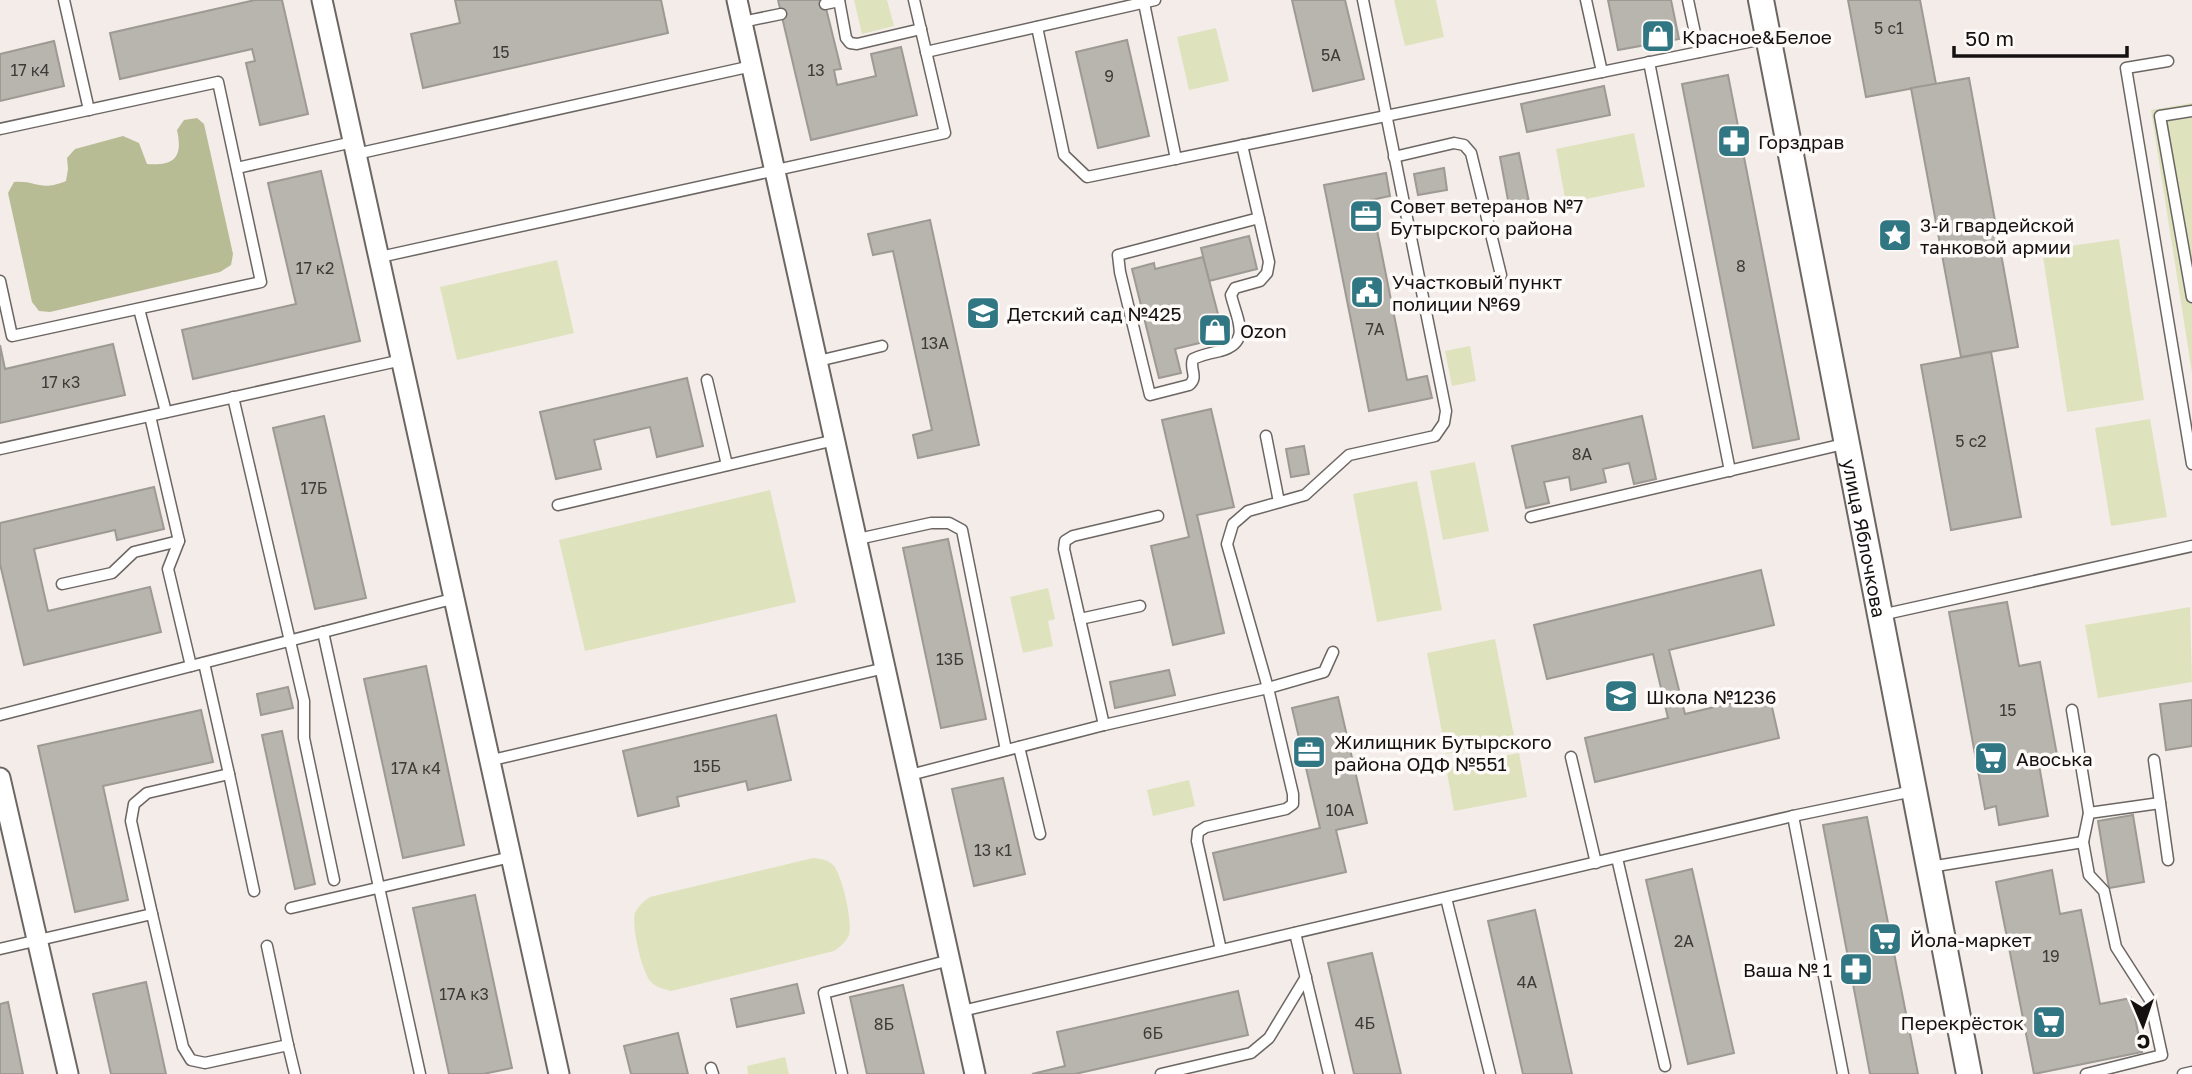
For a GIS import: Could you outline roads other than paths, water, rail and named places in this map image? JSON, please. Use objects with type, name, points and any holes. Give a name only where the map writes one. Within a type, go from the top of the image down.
[{"type":"street","points":[[322,0],[380,257],[452,599],[559,1074]]},
{"type":"street","points":[[737,0],[975,1074]]},
{"type":"street","name":"улица Яблочкова","points":[[1761,0],[1969,1074]]},
{"type":"street","points":[[0,778],[68,1074]]},
{"type":"lane","points":[[64,0],[89,110]]},
{"type":"lane","points":[[380,257],[945,133],[915,0]]},
{"type":"lane","points":[[926,52],[1155,0]]},
{"type":"lane","points":[[1221,950],[1197,841],[1198,832],[1206,827],[1286,809],[1293,804],[1293,794],[1268,688],[1227,544],[1233,524],[1248,511],[1304,495],[1349,455],[1435,436],[1444,423],[1446,411],[1363,0]]},
{"type":"lane","points":[[1586,0],[1602,72]]},
{"type":"lane","points":[[1688,0],[1699,52]]},
{"type":"lane","points":[[825,4],[839,1],[846,38],[850,43],[857,44],[921,29]]},
{"type":"lane","points":[[1144,3],[1176,159]]},
{"type":"lane","points":[[742,22],[781,14]]},
{"type":"lane","points":[[1037,27],[1064,155],[1087,177],[1768,38]]},
{"type":"lane","points":[[2168,61],[2126,68],[2192,464]]},
{"type":"lane","points":[[1649,62],[1730,471]]},
{"type":"lane","points":[[237,168],[355,148],[752,66]]},
{"type":"lane","points":[[0,129],[218,82],[261,282],[12,336],[0,281]]},
{"type":"lane","points":[[2192,111],[2160,116],[2192,297]]},
{"type":"lane","points":[[1394,157],[1454,143],[1464,145],[1471,153],[1501,275]]},
{"type":"lane","points":[[1242,145],[1259,218],[1269,262],[1267,273],[1260,281],[1235,288],[1231,295],[1240,335],[1239,342],[1233,347],[1193,359],[1194,376],[1189,385],[1150,395],[1118,255],[1259,218]]},
{"type":"lane","points":[[139,309],[166,412]]},
{"type":"lane","points":[[818,361],[882,346]]},
{"type":"lane","points":[[0,449],[402,360]]},
{"type":"lane","points":[[707,380],[727,465]]},
{"type":"lane","points":[[233,397],[304,701],[304,738],[334,880]]},
{"type":"lane","points":[[150,416],[179,541],[168,569],[191,666]]},
{"type":"lane","points":[[1266,436],[1279,502]]},
{"type":"lane","points":[[558,505],[835,440]]},
{"type":"lane","points":[[1531,517],[1848,443]]},
{"type":"lane","points":[[1104,725],[1064,549],[1065,541],[1073,536],[1158,516]]},
{"type":"lane","points":[[858,540],[931,523],[949,523],[961,530],[1006,750]]},
{"type":"lane","points":[[62,584],[112,573],[134,552],[179,541]]},
{"type":"lane","points":[[1880,615],[2192,545]]},
{"type":"lane","points":[[0,715],[452,599]]},
{"type":"lane","points":[[1080,619],[1140,606]]},
{"type":"lane","points":[[323,632],[420,1074]]},
{"type":"lane","points":[[910,775],[1324,672],[1333,652]]},
{"type":"lane","points":[[204,663],[254,891]]},
{"type":"lane","points":[[488,761],[886,668]]},
{"type":"lane","points":[[2072,710],[2089,813],[2083,842],[2090,875],[2105,891],[2116,947],[2150,1000],[2162,1055],[2086,1074]]},
{"type":"lane","points":[[1019,747],[1040,834]]},
{"type":"lane","points":[[1571,757],[1596,863]]},
{"type":"lane","points":[[2154,760],[2168,860]]},
{"type":"lane","points":[[229,774],[146,793],[134,804],[131,821],[183,1047],[191,1060],[205,1063],[288,1045]]},
{"type":"lane","points":[[962,1011],[1914,790]]},
{"type":"lane","points":[[2089,813],[2160,803]]},
{"type":"lane","points":[[1793,816],[1843,1074]]},
{"type":"lane","points":[[1929,867],[2083,842]]},
{"type":"lane","points":[[291,908],[511,858]]},
{"type":"lane","points":[[1617,858],[1665,1066]]},
{"type":"lane","points":[[1446,898],[1490,1074]]},
{"type":"lane","points":[[0,949],[152,914]]},
{"type":"lane","points":[[1295,933],[1329,1074]]},
{"type":"lane","points":[[267,946],[295,1074]]},
{"type":"lane","points":[[842,1074],[824,993],[951,960]]},
{"type":"lane","points":[[1161,1074],[1251,1053],[1269,1038],[1306,977]]},
{"type":"lane","points":[[2183,1074],[2192,1072]]},
{"type":"place","name":"Красное&Белое","points":[[1658,36]]},
{"type":"place","name":"Горздрав","points":[[1734,141]]},
{"type":"place","name":"Совет ветеранов №7 Бутырского района","points":[[1366,216]]},
{"type":"place","name":"3-й гвардейской танковой армии","points":[[1895,235]]},
{"type":"place","name":"Участковый пункт полиции №69","points":[[1367,292]]},
{"type":"place","name":"Детский сад №425","points":[[983,313]]},
{"type":"place","name":"Ozon","points":[[1215,330]]},
{"type":"place","name":"Школа №1236","points":[[1621,696]]},
{"type":"place","name":"Жилищник Бутырского района ОДФ №551","points":[[1309,752]]},
{"type":"place","name":"Авоська","points":[[1991,758]]},
{"type":"place","name":"Йола-маркет","points":[[1885,939]]},
{"type":"place","name":"Ваша № 1","points":[[1856,969]]},
{"type":"place","name":"Перекрёсток","points":[[2049,1022]]}]
